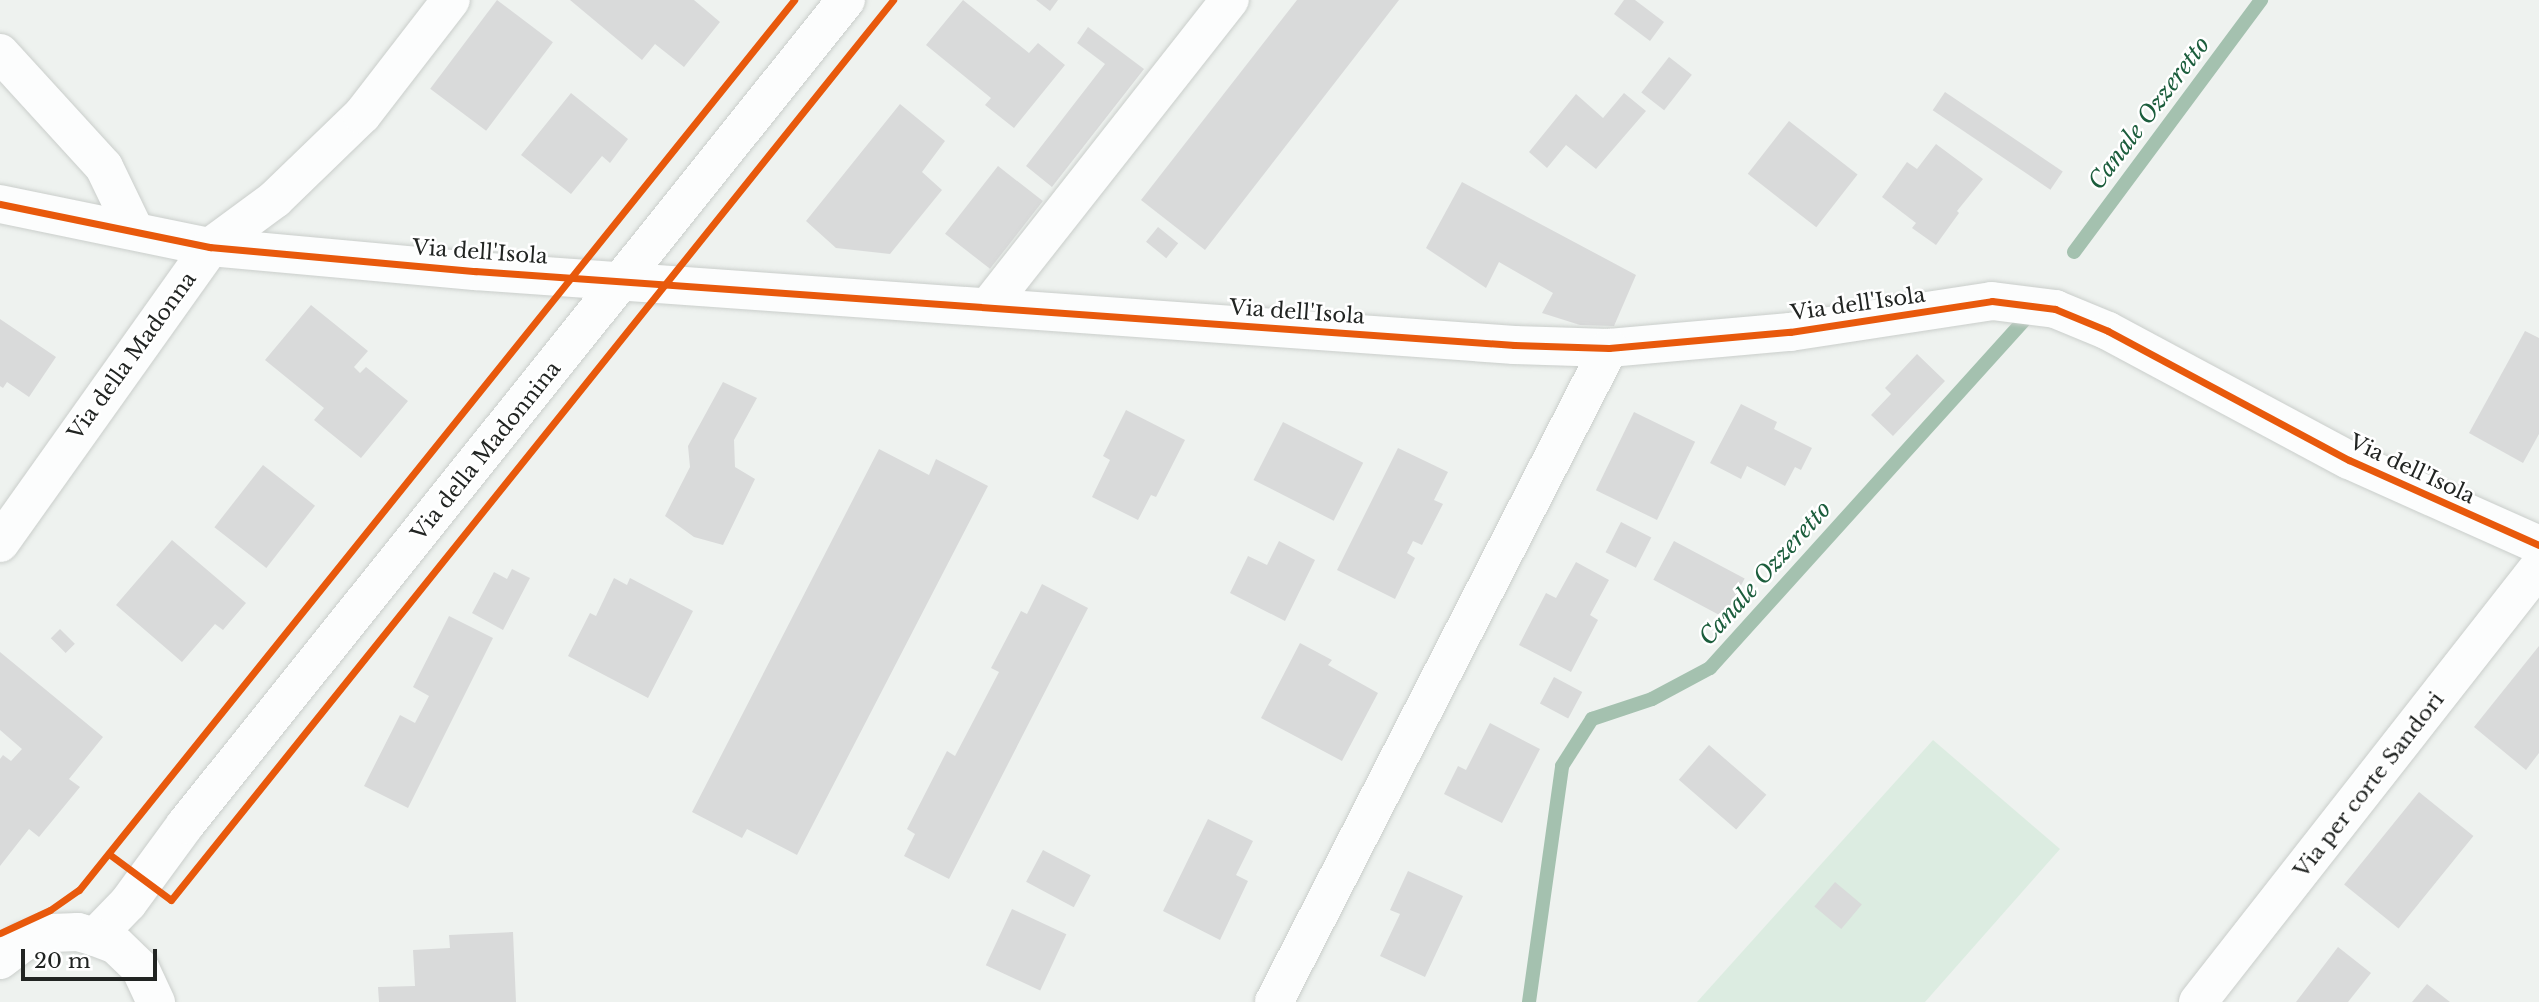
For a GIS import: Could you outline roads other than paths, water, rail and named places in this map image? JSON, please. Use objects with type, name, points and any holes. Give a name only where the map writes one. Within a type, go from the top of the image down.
[{"type":"street","name":"Via della Madonna","points":[[0,543],[203,257],[275,199],[362,116],[451,0]]},
{"type":"street","name":"Via della Madonnina","points":[[110,945],[128,903],[185,825],[846,0]]},
{"type":"street","points":[[988,307],[1230,0]]},
{"type":"street","points":[[0,54],[104,167],[124,203],[135,231]]},
{"type":"street","name":"Via dell'Isola","points":[[0,204],[135,231],[203,257],[622,280],[1514,345],[1609,348],[1790,332],[1992,301],[2055,309],[2108,331],[2349,460],[2539,545]]},
{"type":"street","points":[[1273,1002],[1609,348]]},
{"type":"street","name":"Via per corte Sandori","points":[[2198,1002],[2539,567]]},
{"type":"street","points":[[0,960],[24,942],[51,933],[78,932],[110,945],[140,968],[156,1002]]},
{"type":"waterway","name":"Canale Ozzeretto","points":[[2074,252],[2261,0]]},
{"type":"waterway","name":"Canale Ozzeretto","points":[[1529,1002],[1562,766],[1592,719],[1652,699],[1710,668],[2025,319]]}]
